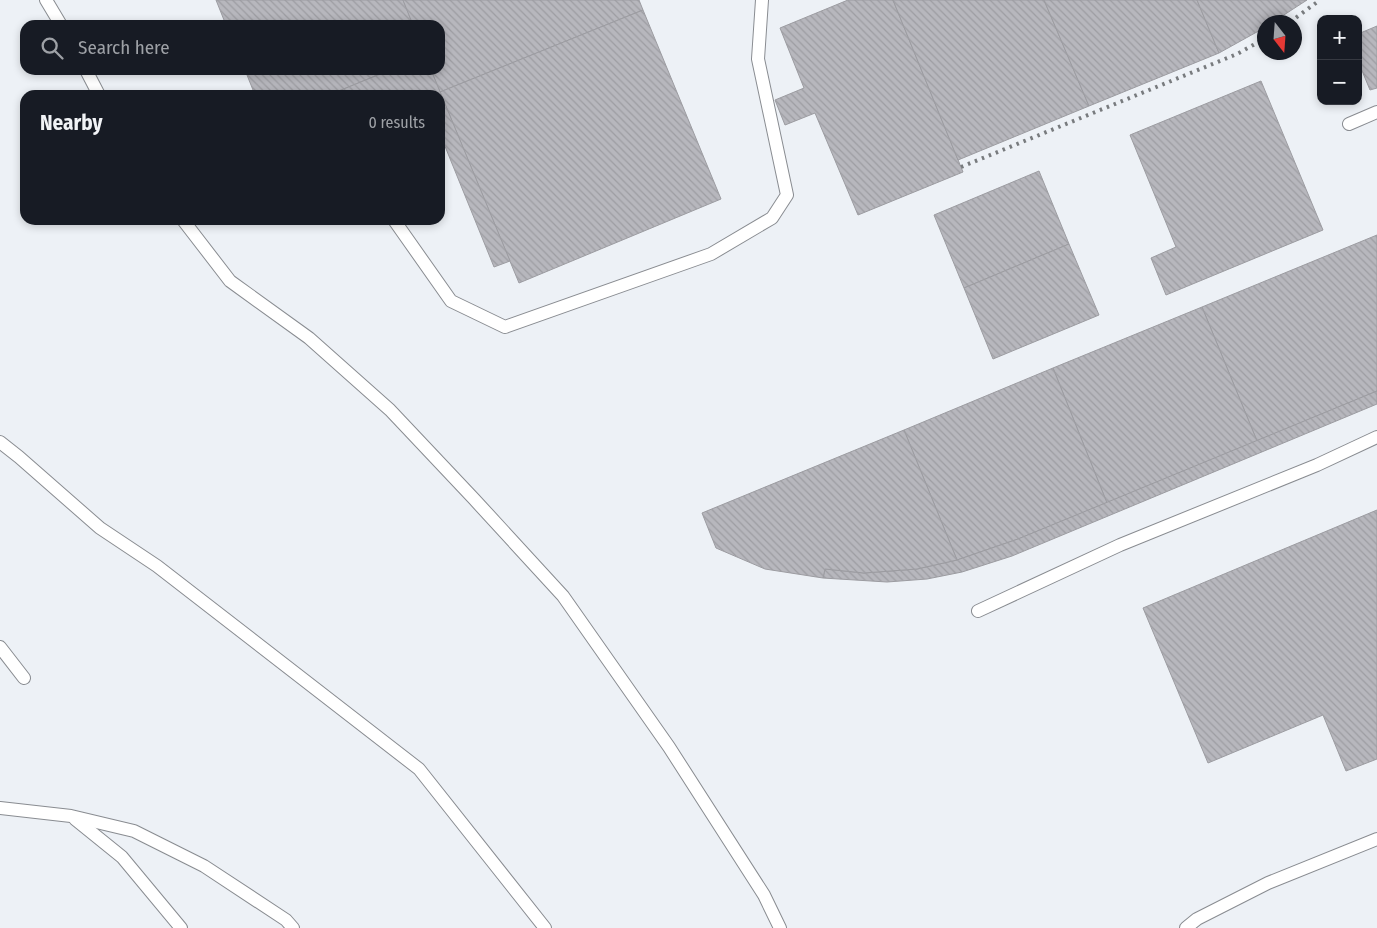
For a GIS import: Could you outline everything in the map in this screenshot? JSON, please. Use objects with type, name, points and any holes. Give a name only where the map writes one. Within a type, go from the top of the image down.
[{"type":"lane","points":[[46,0],[58,20]]},
{"type":"lane","points":[[398,225],[451,301],[505,327],[711,254],[764,223],[772,218],[787,195],[758,59],[762,0]]},
{"type":"lane","points":[[89,75],[96,90]]},
{"type":"lane","points":[[1349,124],[1377,112]]},
{"type":"lane","points":[[187,225],[230,281],[309,338],[390,410],[563,596],[669,748],[764,895],[780,928]]},
{"type":"lane","points":[[978,611],[1120,545],[1317,465],[1377,437]]},
{"type":"lane","points":[[0,442],[100,528],[157,566],[419,768],[545,928]]},
{"type":"lane","points":[[0,647],[24,678]]},
{"type":"lane","points":[[0,808],[71,816],[134,831],[204,866],[286,920],[293,928]]},
{"type":"lane","points":[[71,816],[122,857],[180,928]]},
{"type":"lane","points":[[1186,928],[1197,919],[1268,883],[1377,839]]},
{"type":"building","points":[[216,0],[403,0],[411,20],[224,20]]},
{"type":"building","points":[[403,0],[639,0],[643,10],[445,90],[439,90],[433,75],[445,75],[445,20],[411,20]]},
{"type":"building","points":[[848,0],[893,0],[963,172],[858,215],[815,113],[785,125],[775,100],[804,88],[780,28]]},
{"type":"building","points":[[893,0],[1044,0],[1089,106],[958,160]]},
{"type":"building","points":[[1044,0],[1197,0],[1219,53],[1089,106]]},
{"type":"building","points":[[1197,0],[1307,0],[1284,15],[1257,15],[1257,32],[1219,53]]},
{"type":"building","points":[[643,10],[721,199],[519,283],[445,104],[445,90]]},
{"type":"building","points":[[1377,26],[1377,88],[1370,90],[1362,71],[1362,32]]},
{"type":"building","points":[[247,75],[378,75],[341,90],[253,90]]},
{"type":"building","points":[[378,75],[433,75],[439,90],[341,90]]},
{"type":"building","points":[[1261,81],[1323,230],[1166,295],[1151,258],[1176,247],[1130,135]]},
{"type":"building","points":[[445,104],[510,261],[494,267],[445,146]]},
{"type":"building","points":[[1039,171],[1069,244],[964,288],[934,215]]},
{"type":"building","points":[[1377,235],[1377,391],[1257,441],[1202,307]]},
{"type":"building","points":[[1069,244],[1099,315],[993,359],[964,288]]},
{"type":"building","points":[[1202,307],[1257,441],[1107,503],[1053,368]]},
{"type":"building","points":[[1053,368],[1107,503],[1018,539],[957,560],[904,430]]},
{"type":"building","points":[[1377,391],[1377,404],[1012,556],[962,572],[927,579],[887,582],[823,578],[825,569],[864,573],[917,569],[957,560],[1018,539]]},
{"type":"building","points":[[904,430],[957,560],[917,569],[864,573],[825,569],[823,578],[765,569],[716,548],[702,513]]},
{"type":"building","points":[[1377,510],[1377,759],[1346,771],[1323,715],[1208,763],[1143,608]]},
{"type":"railway","points":[[1300,15],[1320,0]]},
{"type":"railway","points":[[961,167],[1237,54],[1257,43]]}]
